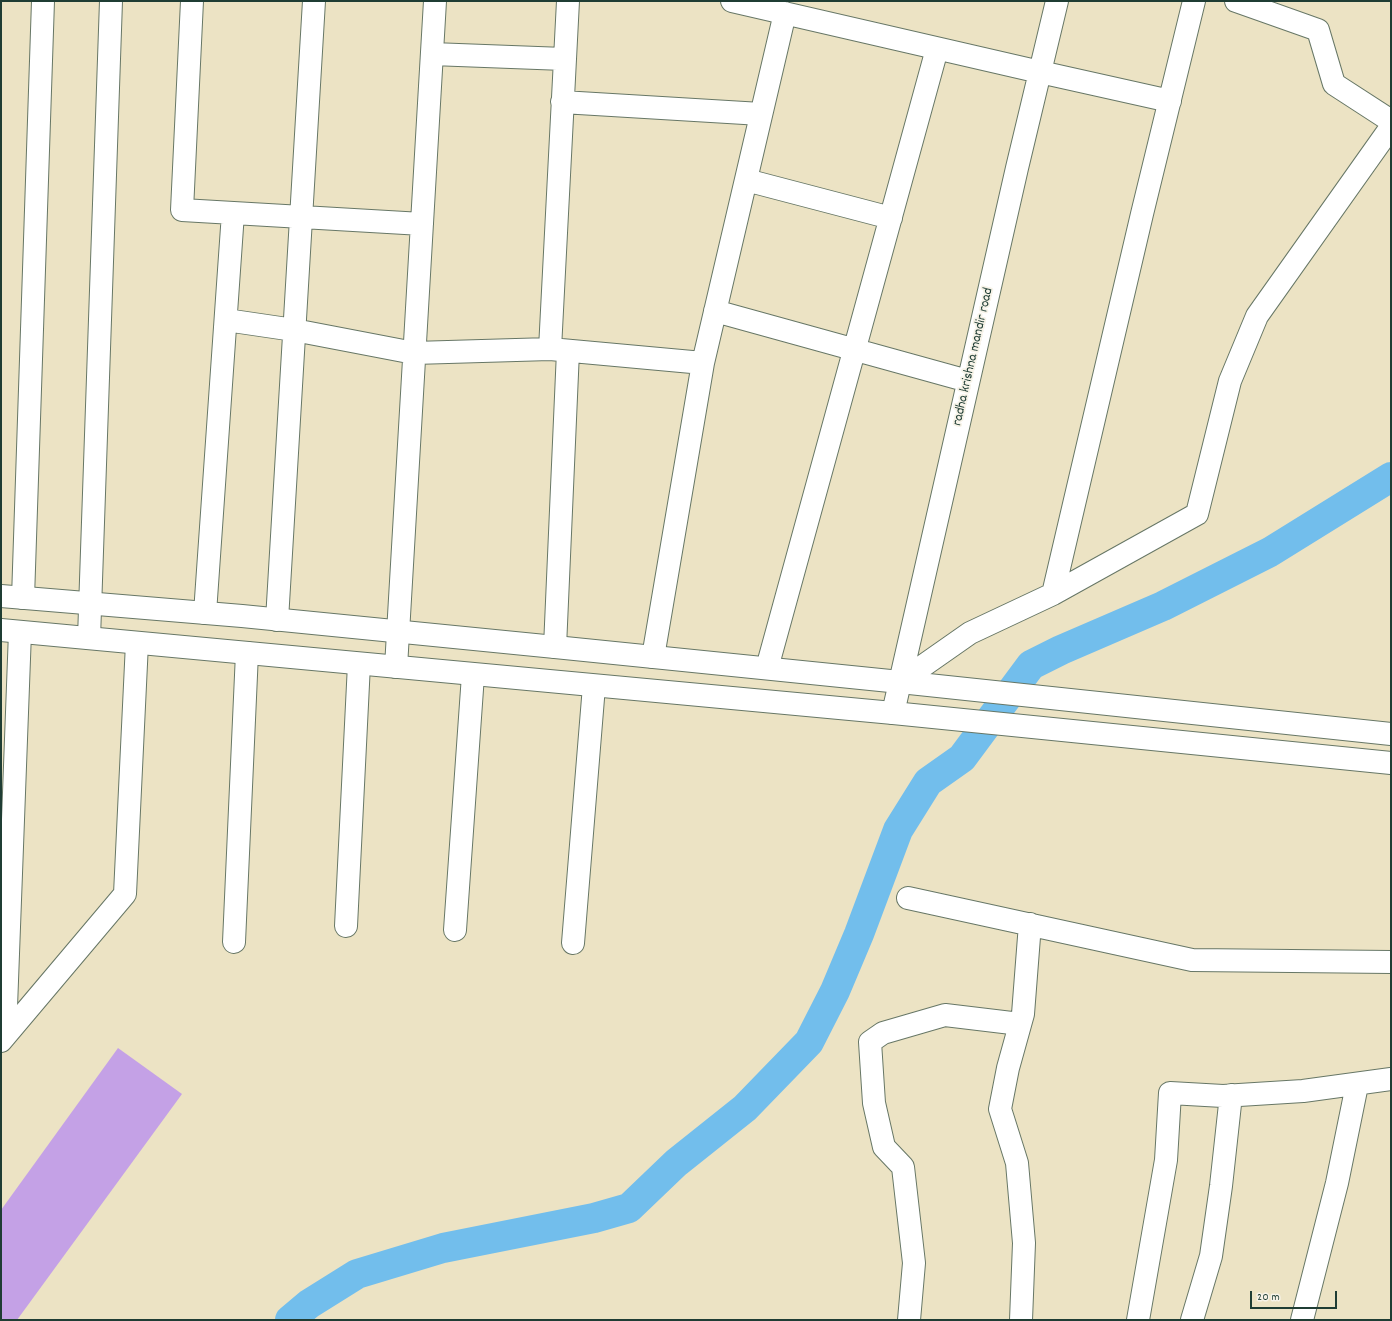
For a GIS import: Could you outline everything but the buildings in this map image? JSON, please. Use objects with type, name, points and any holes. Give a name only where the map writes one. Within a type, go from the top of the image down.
[{"type":"street","points":[[23,598],[43,1]]},
{"type":"street","points":[[90,638],[111,1]]},
{"type":"street","points":[[192,1],[182,210],[422,224]]},
{"type":"street","points":[[277,620],[314,1]]},
{"type":"street","points":[[396,667],[435,1]]},
{"type":"street","points":[[555,647],[562,102],[568,1]]},
{"type":"street","points":[[732,1],[1170,101]]},
{"type":"street","name":"radha krishna mandir road","points":[[902,714],[900,682],[968,381],[1057,1]]},
{"type":"street","points":[[1053,594],[1138,229],[1194,1]]},
{"type":"street","points":[[1236,1],[1318,30],[1334,84],[1391,121]]},
{"type":"street","points":[[653,657],[703,363],[785,13]]},
{"type":"street","points":[[767,668],[937,49]]},
{"type":"street","points":[[432,54],[564,59]]},
{"type":"street","points":[[562,102],[761,114]]},
{"type":"street","points":[[900,682],[970,633],[1053,594],[1197,514],[1230,381],[1257,316],[1391,127]]},
{"type":"street","points":[[746,180],[891,218]]},
{"type":"street","points":[[206,614],[234,213]]},
{"type":"street","points":[[715,311],[968,381]]},
{"type":"street","points":[[226,320],[294,330],[414,353],[559,350],[703,363]]},
{"type":"street","points":[[1,596],[277,620],[767,668],[1391,734]]},
{"type":"street","points":[[3,1037],[10,631],[902,714],[1391,763]]},
{"type":"street","points":[[3,1037],[125,894],[137,643]]},
{"type":"street","points":[[234,942],[247,653]]},
{"type":"street","points":[[346,926],[360,664]]},
{"type":"street","points":[[456,930],[473,675]]},
{"type":"street","points":[[573,943],[594,686]]},
{"type":"street","points":[[908,898],[1192,960],[1391,962]]},
{"type":"street","points":[[1021,1320],[1024,1243],[1017,1163],[1000,1109],[1008,1068],[1023,1014],[1030,924]]},
{"type":"street","points":[[909,1320],[914,1263],[903,1167],[884,1147],[874,1103],[870,1042],[883,1033],[945,1015],[1020,1024]]},
{"type":"street","points":[[1138,1320],[1166,1160],[1170,1093],[1231,1095],[1303,1091],[1357,1085],[1391,1079]]},
{"type":"street","points":[[1302,1320],[1337,1184],[1357,1085]]},
{"type":"street","points":[[1192,1320],[1211,1256],[1222,1186],[1231,1095]]},
{"type":"waterway","points":[[290,1320],[309,1304],[357,1274],[443,1248],[594,1218],[629,1208],[676,1163],[745,1108],[809,1042],[835,991],[859,934],[898,830],[928,782],[962,758],[1031,665],[1061,650],[1163,606],[1270,552],[1391,477]]}]
